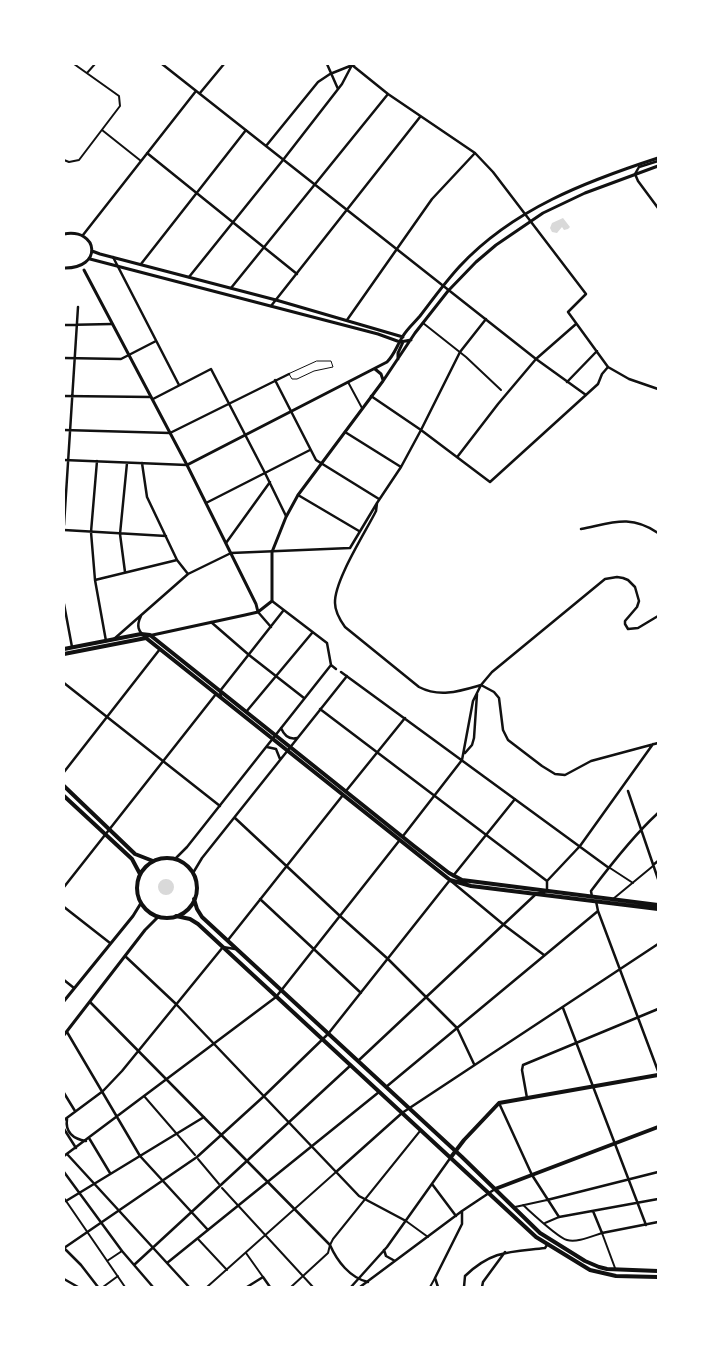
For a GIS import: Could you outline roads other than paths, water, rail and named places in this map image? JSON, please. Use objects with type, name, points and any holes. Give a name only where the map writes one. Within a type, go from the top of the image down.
[{"type":"main road","points":[[64,649],[141,634],[148,636],[218,693],[221,698],[274,737],[401,838],[453,876],[462,880],[658,905]]},
{"type":"main road","points":[[148,636],[160,649],[246,712],[274,737]]},
{"type":"main road","points":[[64,654],[148,636]]},
{"type":"main road","points":[[64,786],[135,854],[153,861]]},
{"type":"main road","points":[[64,796],[132,860],[140,874]]},
{"type":"main road","points":[[401,838],[450,880],[471,886],[658,909]]},
{"type":"main road","points":[[176,916],[190,907],[194,899],[196,888],[193,873],[185,864],[175,859],[162,858],[153,861],[142,869],[140,874],[137,890],[141,903],[148,911],[158,917],[176,916],[190,919],[198,924],[536,1237],[590,1270],[603,1274],[658,1278]]},
{"type":"main road","points":[[194,899],[202,917],[455,1150],[540,1233],[598,1267],[616,1270],[658,1271]]},
{"type":"main road","points":[[450,1157],[499,1103],[658,1075]]},
{"type":"main road","points":[[495,1189],[658,1128]]},
{"type":"street","points":[[64,160],[68,162],[79,160],[120,106],[121,101],[118,96],[74,64]]},
{"type":"street","points":[[87,73],[94,64]]},
{"type":"street","points":[[162,64],[448,291],[586,395]]},
{"type":"street","points":[[200,93],[224,64]]},
{"type":"street","points":[[327,64],[338,89]]},
{"type":"street","points":[[266,146],[318,82],[330,74],[354,64]]},
{"type":"street","points":[[189,277],[284,160],[338,89],[354,64]]},
{"type":"street","points":[[354,64],[388,94],[475,153],[493,172],[586,294],[568,312],[608,367],[629,379],[658,389]]},
{"type":"street","points":[[83,235],[196,91]]},
{"type":"street","points":[[231,288],[388,94]]},
{"type":"street","points":[[271,306],[420,117]]},
{"type":"street","points":[[102,130],[141,161]]},
{"type":"street","points":[[141,264],[246,130]]},
{"type":"street","points":[[147,153],[297,274]]},
{"type":"street","points":[[347,321],[432,198],[475,153]]},
{"type":"street","points":[[398,360],[403,336],[461,265],[489,239],[524,214],[570,190],[614,172],[658,159]]},
{"type":"street","points":[[635,174],[640,167],[658,159]]},
{"type":"street","points":[[272,601],[272,552],[286,517],[321,463],[448,291],[476,262],[496,245],[543,213],[586,193],[658,166]]},
{"type":"street","points":[[635,174],[658,208]]},
{"type":"street","points":[[64,234],[83,235],[89,242],[92,251],[90,259],[78,267],[64,268]]},
{"type":"street","points":[[92,251],[403,336]]},
{"type":"street","points":[[113,257],[179,385]]},
{"type":"street","points":[[90,259],[193,284],[402,342],[410,340]]},
{"type":"street","points":[[78,267],[84,270],[114,324],[187,465],[256,604],[258,612],[272,627]]},
{"type":"street","points":[[64,525],[66,461],[70,430],[78,307]]},
{"type":"street","points":[[113,640],[188,574],[231,553],[350,548],[379,499],[401,467],[460,352],[486,319]]},
{"type":"street","points":[[423,323],[460,352],[501,390]]},
{"type":"street","points":[[64,325],[114,324]]},
{"type":"street","points":[[458,456],[536,359],[576,324]]},
{"type":"street","points":[[64,358],[121,359],[156,341]]},
{"type":"street","points":[[66,461],[187,465],[375,369],[392,357],[402,342]]},
{"type":"street","points":[[568,382],[597,351]]},
{"type":"street","points":[[371,396],[458,456],[490,482],[598,384],[602,374],[608,367]]},
{"type":"street","points":[[64,396],[152,398],[211,369],[270,482],[286,517]]},
{"type":"street","points":[[375,369],[381,374],[383,381]]},
{"type":"street","points":[[64,430],[170,433],[289,374]]},
{"type":"street","points":[[275,380],[316,460],[379,499]]},
{"type":"street","points":[[348,382],[362,408]]},
{"type":"street","points":[[345,431],[401,467]]},
{"type":"street","points":[[206,503],[310,450]]},
{"type":"street","points":[[97,461],[91,532],[95,580],[106,641]]},
{"type":"street","points":[[125,572],[120,534],[127,463]]},
{"type":"street","points":[[142,463],[147,497],[177,560],[188,574]]},
{"type":"street","points":[[226,543],[270,482]]},
{"type":"street","points":[[298,496],[360,531]]},
{"type":"street","points":[[376,504],[373,516],[336,592],[336,609],[341,622],[361,641],[426,691],[448,693],[481,685],[494,692],[499,698],[503,730],[508,740],[555,774],[565,775],[591,761],[658,743]]},
{"type":"street","points":[[581,529],[631,521],[646,526],[658,533]]},
{"type":"street","points":[[64,530],[166,536]]},
{"type":"street","points":[[95,580],[177,560]]},
{"type":"street","points":[[189,1287],[65,1155],[276,997],[462,760],[473,701],[481,685],[507,658],[605,579],[623,578],[635,587],[639,601],[637,607],[626,621],[625,624],[628,628],[631,630],[638,628],[658,616]]},
{"type":"street","points":[[272,601],[327,643],[331,665],[336,669]]},
{"type":"street","points":[[148,636],[258,612],[272,601]]},
{"type":"street","points":[[64,604],[73,647]]},
{"type":"street","points":[[64,887],[104,834],[272,627],[283,610]]},
{"type":"street","points":[[141,634],[138,628],[142,615]]},
{"type":"street","points":[[211,622],[249,655],[304,698]]},
{"type":"street","points":[[246,712],[312,633]]},
{"type":"street","points":[[64,772],[160,649]]},
{"type":"street","points":[[175,859],[220,806],[331,665]]},
{"type":"street","points":[[341,672],[609,868],[633,883]]},
{"type":"street","points":[[193,873],[202,858],[347,676]]},
{"type":"street","points":[[64,684],[220,806]]},
{"type":"street","points":[[464,754],[472,745],[474,738],[477,692]]},
{"type":"street","points":[[320,709],[547,881]]},
{"type":"street","points":[[228,940],[405,718]]},
{"type":"street","points":[[281,728],[284,734],[290,738],[297,738]]},
{"type":"street","points":[[358,1060],[536,894],[547,891],[547,881],[580,846],[653,744]]},
{"type":"street","points":[[266,747],[276,750],[280,759]]},
{"type":"street","points":[[628,791],[658,879]]},
{"type":"street","points":[[98,1287],[81,1265],[64,1248],[196,1157],[328,1034],[515,799]]},
{"type":"street","points":[[658,813],[641,828],[591,891],[591,896],[597,902],[598,911],[658,1071]]},
{"type":"street","points":[[235,818],[388,959],[457,1028],[474,1065]]},
{"type":"street","points":[[613,899],[658,861]]},
{"type":"street","points":[[450,880],[457,888],[544,955]]},
{"type":"street","points":[[260,899],[361,992]]},
{"type":"street","points":[[64,1001],[133,916],[141,903]]},
{"type":"street","points":[[64,907],[110,944]]},
{"type":"street","points":[[386,1087],[598,911]]},
{"type":"street","points":[[158,917],[148,927],[65,1034],[102,1091],[140,1156],[208,1230]]},
{"type":"street","points":[[207,1287],[402,1113],[564,1008],[658,944]]},
{"type":"street","points":[[64,1120],[102,1091],[122,1071],[223,947],[236,949]]},
{"type":"street","points":[[125,956],[176,1004],[364,1200],[406,1221],[427,1236]]},
{"type":"street","points":[[64,980],[74,988]]},
{"type":"street","points":[[90,1002],[330,1245],[335,1257],[358,1278],[368,1282]]},
{"type":"street","points":[[564,1008],[646,1225]]},
{"type":"street","points":[[527,1098],[522,1068],[524,1065],[658,1010]]},
{"type":"street","points":[[134,1265],[351,1065]]},
{"type":"street","points":[[167,1264],[379,1092]]},
{"type":"street","points":[[64,1093],[74,1111]]},
{"type":"street","points":[[144,1096],[194,1155]]},
{"type":"street","points":[[499,1103],[532,1175],[559,1217]]},
{"type":"street","points":[[67,1117],[66,1123],[69,1132],[76,1138],[86,1141]]},
{"type":"street","points":[[125,1287],[64,1200],[79,1193],[204,1117]]},
{"type":"street","points":[[290,1287],[328,1253],[330,1245],[364,1200],[426,1124]]},
{"type":"street","points":[[64,1129],[76,1148]]},
{"type":"street","points":[[89,1138],[110,1174]]},
{"type":"street","points":[[351,1287],[384,1250],[450,1157]]},
{"type":"street","points":[[198,1159],[219,1184]]},
{"type":"street","points":[[64,1172],[122,1251],[153,1287]]},
{"type":"street","points":[[513,1208],[658,1172]]},
{"type":"street","points":[[432,1184],[456,1216]]},
{"type":"street","points":[[222,1188],[313,1287]]},
{"type":"street","points":[[360,1287],[427,1236],[488,1192],[495,1189]]},
{"type":"street","points":[[544,1223],[559,1217],[658,1199]]},
{"type":"street","points":[[523,1205],[567,1240],[575,1241],[658,1222]]},
{"type":"street","points":[[430,1287],[462,1224],[462,1211]]},
{"type":"street","points":[[593,1211],[616,1270]]},
{"type":"street","points":[[198,1238],[227,1270]]},
{"type":"street","points":[[464,1287],[466,1276],[469,1272],[494,1255],[545,1248],[547,1244]]},
{"type":"street","points":[[384,1250],[386,1256],[395,1262]]},
{"type":"street","points":[[107,1261],[122,1251]]},
{"type":"street","points":[[482,1287],[483,1282],[506,1252]]},
{"type":"street","points":[[246,1253],[270,1287]]},
{"type":"street","points":[[103,1287],[118,1276]]},
{"type":"street","points":[[247,1287],[263,1277]]},
{"type":"street","points":[[435,1278],[438,1287]]},
{"type":"street","points":[[64,1279],[78,1287]]},
{"type":"lane","points":[[317,361],[331,361],[333,367],[314,371],[295,380],[289,374],[317,361]]}]
